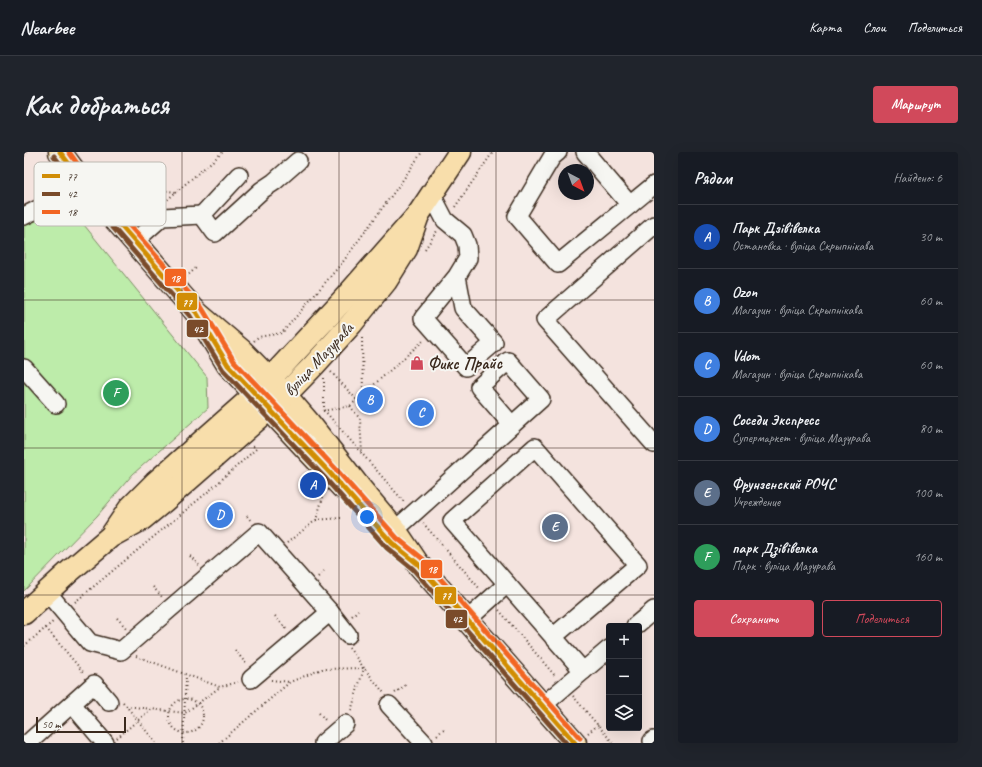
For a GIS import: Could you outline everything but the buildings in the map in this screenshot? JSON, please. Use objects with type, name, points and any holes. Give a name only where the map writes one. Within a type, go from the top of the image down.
[{"type":"main road","points":[[60,152],[68,162]]},
{"type":"main road","name":"вуліца Мазурава","points":[[24,613],[111,536],[130,508],[155,483],[270,394],[314,365],[352,323],[386,280],[406,249],[418,215],[460,152]]},
{"type":"main road","points":[[122,226],[196,312],[242,351],[270,394],[329,472],[392,543],[418,564]]},
{"type":"main road","points":[[270,394],[309,423],[395,530],[418,564],[542,706],[581,739]]},
{"type":"street","points":[[558,152],[552,157],[517,216],[558,264],[654,185]]},
{"type":"street","points":[[585,152],[630,204]]},
{"type":"street","points":[[202,215],[215,233],[262,190],[298,162]]},
{"type":"street","points":[[166,218],[202,215],[239,175]]},
{"type":"street","points":[[432,195],[445,220],[463,236],[467,245],[468,258],[457,276],[423,318],[466,367],[494,343],[462,308],[457,276]]},
{"type":"street","points":[[24,216],[34,211]]},
{"type":"street","points":[[418,215],[445,220]]},
{"type":"street","points":[[654,225],[545,320],[654,444]]},
{"type":"street","points":[[135,241],[153,226]]},
{"type":"street","points":[[24,368],[56,404]]},
{"type":"street","points":[[395,530],[512,425]]},
{"type":"street","points":[[553,637],[638,565],[536,447],[452,521],[553,637],[583,671]]},
{"type":"street","points":[[47,592],[90,643],[121,651],[259,532],[330,612],[349,642]]},
{"type":"street","points":[[467,620],[507,584]]},
{"type":"street","points":[[639,623],[654,610]]},
{"type":"street","points":[[254,677],[330,612]]},
{"type":"street","points":[[542,706],[606,652]]},
{"type":"street","points":[[28,743],[94,684],[117,704]]},
{"type":"street","points":[[389,702],[424,743]]},
{"type":"street","points":[[72,704],[111,740]]},
{"type":"street","points":[[323,743],[345,724]]},
{"type":"street","points":[[653,743],[652,741],[654,740]]},
{"type":"path","points":[[166,202],[223,152]]},
{"type":"path","points":[[258,337],[282,333],[342,263],[422,152]]},
{"type":"path","points":[[24,156],[27,153]]},
{"type":"path","points":[[166,191],[176,192]]},
{"type":"path","points":[[324,410],[350,406],[435,331]]},
{"type":"path","points":[[362,338],[363,395]]},
{"type":"path","points":[[328,370],[357,400]]},
{"type":"path","points":[[324,375],[324,410],[613,743]]},
{"type":"path","points":[[350,406],[360,419],[362,454]]},
{"type":"path","points":[[24,646],[209,491],[256,449]]},
{"type":"path","points":[[316,520],[323,497]]},
{"type":"path","points":[[276,552],[316,520],[341,518]]},
{"type":"path","points":[[275,616],[296,641]]},
{"type":"path","points":[[349,642],[364,668],[389,702],[407,684]]},
{"type":"path","points":[[235,650],[254,677]]},
{"type":"path","points":[[121,651],[220,687]]},
{"type":"path","points":[[219,743],[290,682],[322,669],[364,668]]},
{"type":"path","points":[[345,724],[351,711],[364,668]]},
{"type":"path","points":[[183,743],[186,674]]},
{"type":"path","points":[[117,704],[185,713],[220,687],[254,677],[290,682]]},
{"type":"path","points":[[185,699],[194,701],[197,704],[203,713],[202,723],[199,728],[194,732],[184,734],[175,730],[171,726],[168,716],[169,711],[175,703],[185,699]]},
{"type":"path","points":[[111,740],[151,709]]},
{"type":"path","points":[[581,739],[598,725]]},
{"type":"green space","points":[[34,220],[34,226],[85,226],[207,377],[208,408],[133,474],[97,516],[24,591],[24,225]]},
{"type":"transit line","name":"77","points":[[60,152],[68,162]]},
{"type":"transit line","name":"18","points":[[69,152],[76,162]]},
{"type":"transit line","name":"42","points":[[54,156],[59,162]]},
{"type":"transit line","name":"42","points":[[112,226],[190,316],[223,370],[324,477],[387,548],[413,569],[566,743]]},
{"type":"transit line","name":"77","points":[[121,226],[196,312],[228,365],[329,472],[392,543],[418,564],[575,743]]},
{"type":"transit line","name":"18","points":[[130,226],[202,308],[234,361],[334,467],[397,538],[423,559],[580,738]]},
{"type":"place","name":"Фикс Прайс","points":[[417,363]]},
{"type":"place","name":"парк Дзівівелка","points":[[116,393]]},
{"type":"place","name":"Ozon","points":[[370,400]]},
{"type":"place","name":"Vdom","points":[[421,413]]},
{"type":"place","name":"Парк Дзівівелка","points":[[313,485]]},
{"type":"place","name":"Соседи Экспресс","points":[[220,515]]},
{"type":"place","name":"Фрунзенский РОЧС","points":[[555,527]]}]
